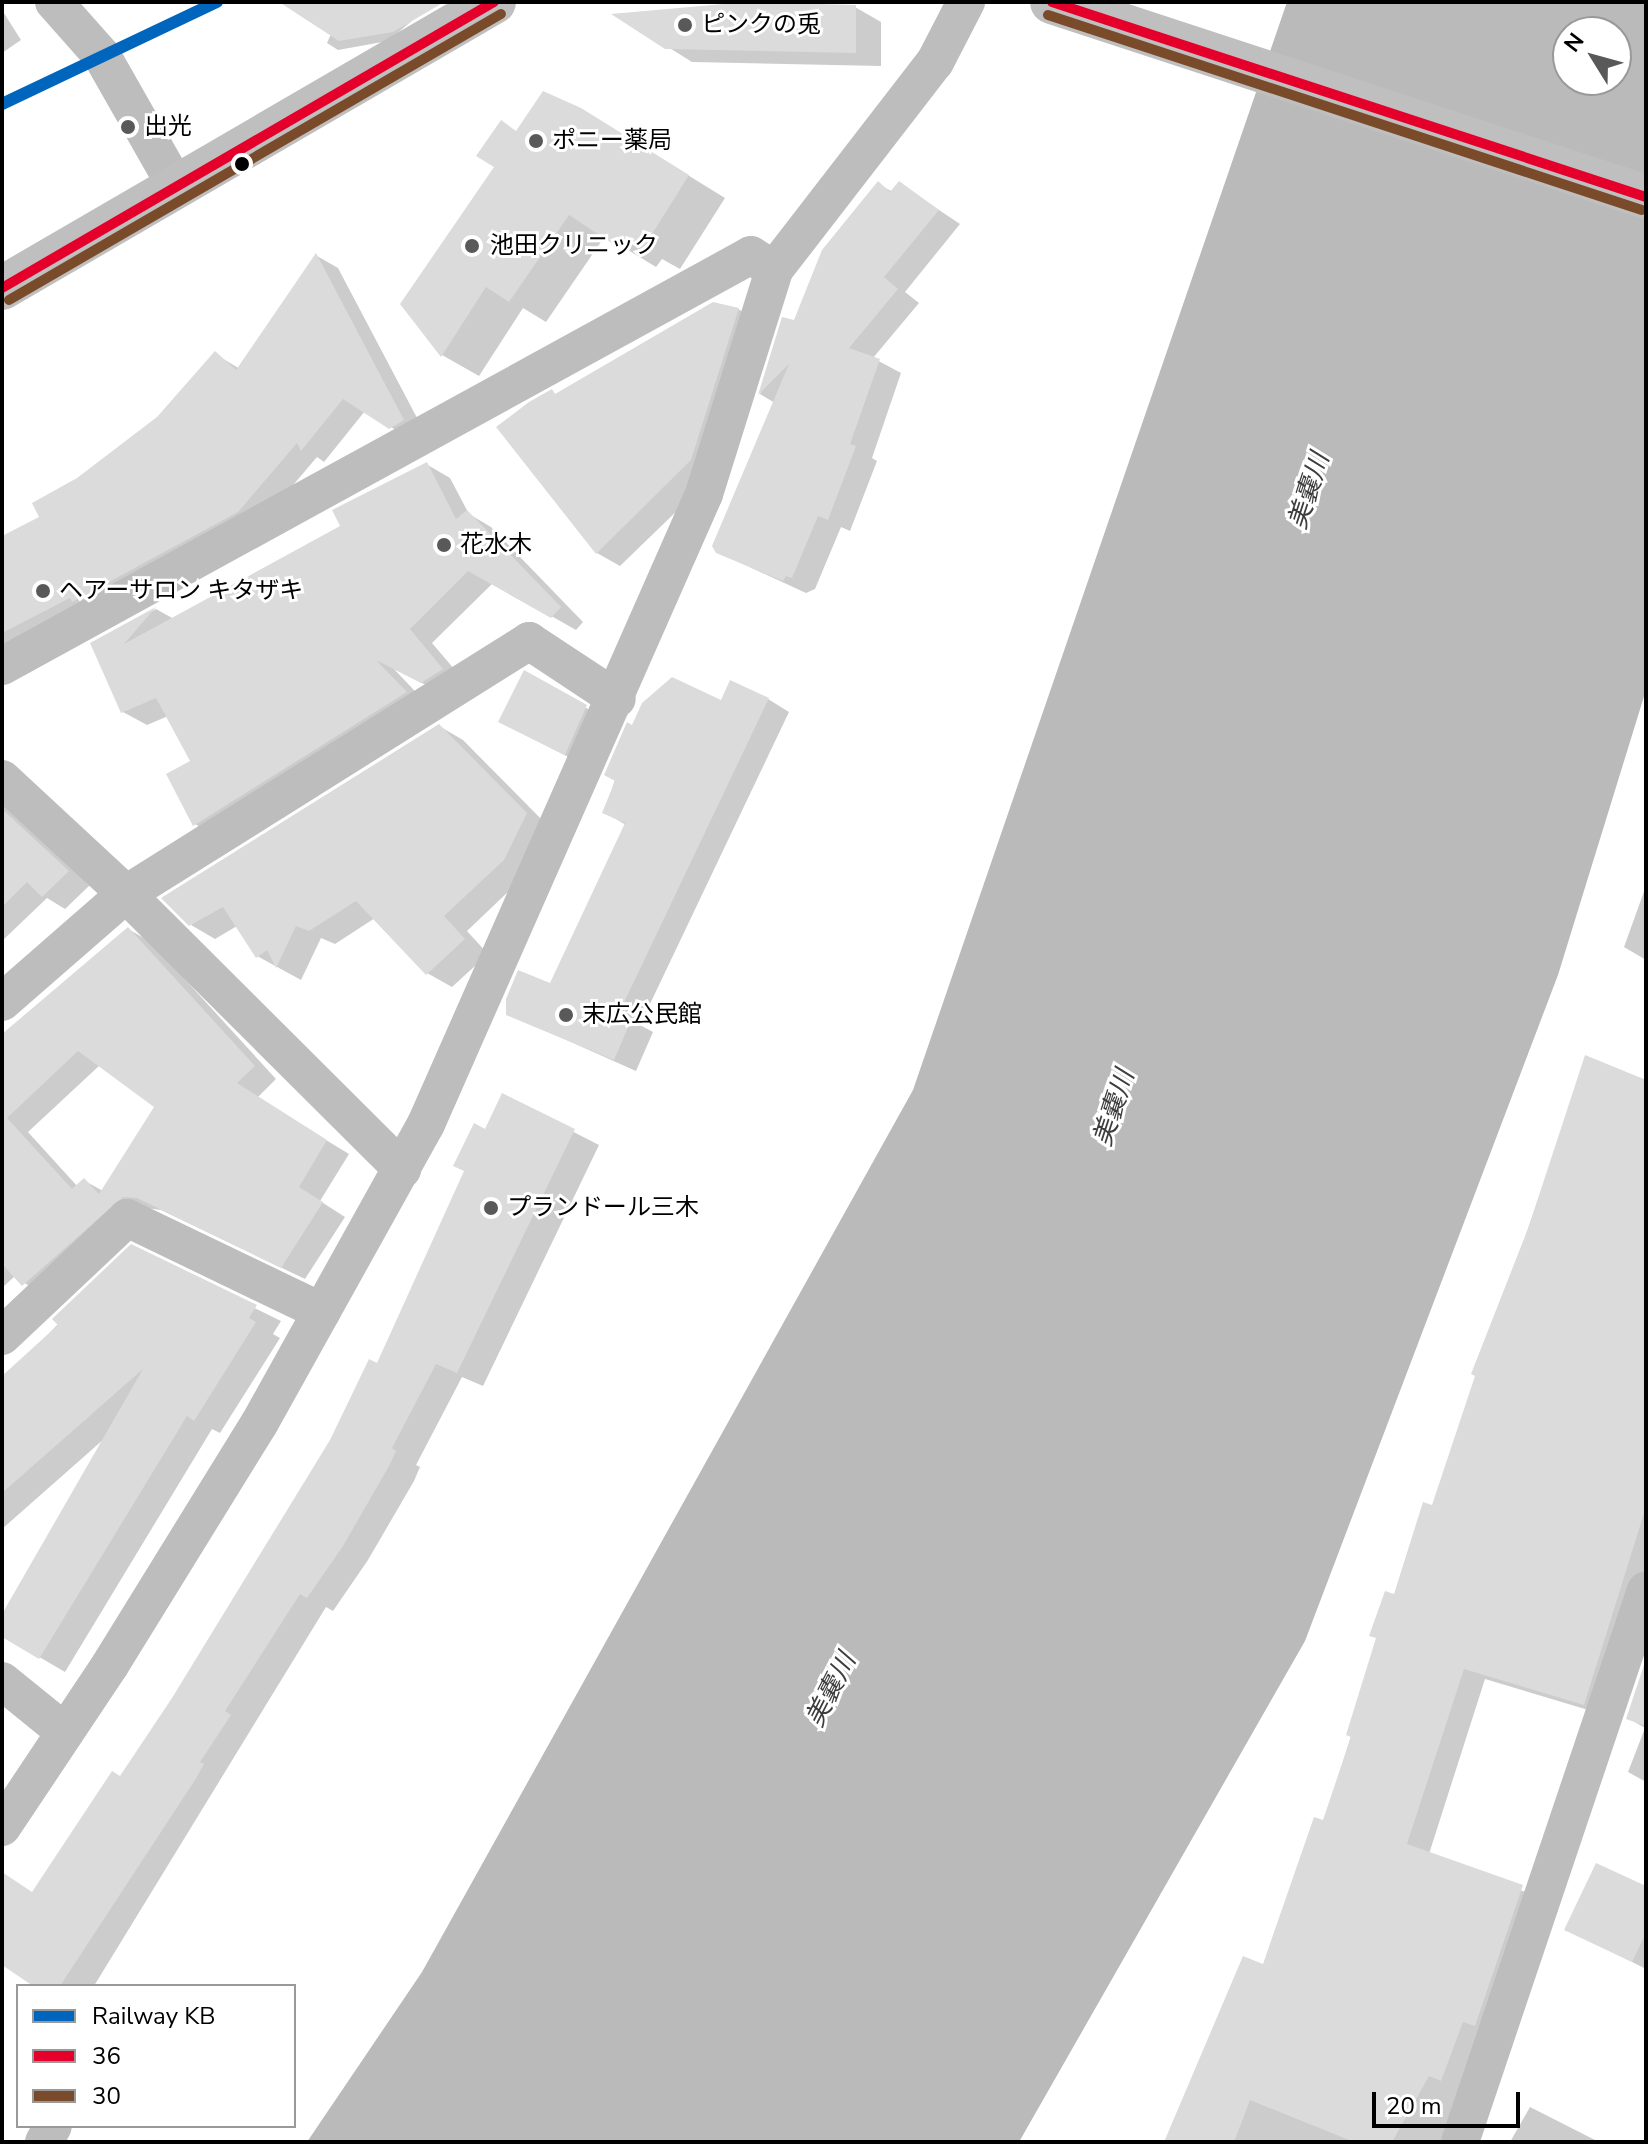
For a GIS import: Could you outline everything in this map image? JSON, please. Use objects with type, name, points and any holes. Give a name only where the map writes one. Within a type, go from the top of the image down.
[{"type":"street","points":[[54,2],[102,56],[177,188]]},
{"type":"street","points":[[2,288],[494,2]]},
{"type":"street","points":[[2,1827],[259,1424],[402,1169],[617,699],[704,494],[774,270],[935,62],[966,2]]},
{"type":"street","points":[[1052,2],[1646,197]]},
{"type":"street","points":[[2,666],[751,255],[774,270]]},
{"type":"street","points":[[2,1002],[126,894],[529,641],[617,699]]},
{"type":"street","points":[[2,779],[126,894],[402,1169]]},
{"type":"street","points":[[2,1336],[127,1218],[322,1312]]},
{"type":"street","points":[[1460,2142],[1646,1590]]},
{"type":"street","points":[[2,1681],[65,1732]]},
{"type":"water","name":"美嚢川","points":[[1287,2],[1646,2],[1646,690],[1558,975],[1305,1641],[1019,2142],[307,2142],[422,1972],[913,1090]]},
{"type":"building","points":[[279,2],[441,4],[393,32],[339,41]]},
{"type":"building","points":[[746,2],[856,5],[856,53],[665,49],[611,14]]},
{"type":"building","points":[[543,91],[581,108],[689,175],[642,250],[625,238],[619,248],[569,215],[509,302],[486,287],[441,357],[400,304],[494,167],[476,156],[501,120],[516,131]]},
{"type":"building","points":[[878,181],[890,192],[899,181],[939,210],[884,277],[898,289],[849,348],[880,359],[850,444],[856,446],[828,520],[818,516],[792,578],[786,576],[783,581],[716,553],[712,546],[789,364],[758,395],[782,317],[794,320],[822,250]]},
{"type":"building","points":[[316,253],[404,420],[389,429],[343,399],[301,451],[297,443],[238,512],[72,602],[70,598],[2,633],[2,536],[39,517],[32,503],[77,478],[157,417],[215,351],[236,370]]},
{"type":"building","points":[[713,302],[739,308],[691,460],[596,554],[496,427],[529,402],[552,389],[555,394]]},
{"type":"building","points":[[427,462],[456,519],[467,510],[561,607],[551,618],[468,571],[410,629],[443,669],[421,683],[376,660],[407,692],[193,826],[166,774],[190,761],[156,698],[121,713],[90,643],[156,607],[124,644],[340,526],[332,510]]},
{"type":"building","points":[[524,670],[587,705],[565,755],[498,722]]},
{"type":"building","points":[[672,677],[721,700],[730,680],[769,698],[619,1013],[632,1018],[614,1060],[506,1015],[506,999],[518,970],[550,983],[625,823],[602,813],[615,781],[604,775],[627,722],[632,725],[642,703]]},
{"type":"building","points":[[439,724],[527,813],[504,860],[444,916],[465,939],[426,975],[356,901],[309,931],[296,926],[276,968],[267,950],[256,958],[223,907],[189,926],[161,898]]},
{"type":"building","points":[[2,809],[69,871],[42,897],[27,882],[2,907]]},
{"type":"building","points":[[128,927],[255,1066],[237,1083],[327,1140],[299,1187],[323,1202],[281,1268],[137,1198],[123,1197],[22,1286],[2,1264],[2,1034]],"holes":[[[78,1051],[154,1107],[99,1194],[84,1178],[72,1189],[7,1118]]]},
{"type":"building","points":[[1585,1055],[1646,1080],[1646,1507],[1584,1705],[1464,1669],[1407,1844],[1523,1885],[1475,2026],[1463,2022],[1441,2081],[1429,2076],[1392,2142],[1354,2142],[1250,2100],[1234,2142],[1164,2142],[1243,1956],[1263,1964],[1314,1817],[1323,1820],[1351,1737],[1346,1735],[1376,1638],[1369,1636],[1385,1591],[1394,1594],[1423,1502],[1432,1505],[1475,1376],[1471,1374],[1529,1226]]},
{"type":"building","points":[[502,1093],[575,1129],[457,1373],[436,1364],[392,1448],[396,1451],[389,1466],[343,1546],[307,1598],[300,1594],[225,1711],[231,1715],[200,1762],[204,1764],[195,1780],[61,1984],[30,1984],[2,1965],[2,1872],[32,1892],[112,1771],[120,1776],[172,1698],[330,1440],[369,1359],[377,1363],[464,1171],[453,1166],[474,1123],[485,1129]]},
{"type":"building","points":[[131,1244],[257,1305],[249,1318],[256,1322],[194,1421],[187,1416],[39,1659],[2,1637],[2,1614],[143,1369],[2,1493],[2,1376],[58,1325],[52,1319]]},
{"type":"building","points":[[1646,1659],[1646,1726],[1626,1719]]},
{"type":"building","points":[[1596,1863],[1646,1886],[1646,1933],[1632,1962],[1564,1930]]},
{"type":"rail line","name":"KB","points":[[2,104],[217,2]]},
{"type":"transit line","name":"36","points":[[2,288],[494,2]]},
{"type":"transit line","name":"36","points":[[1052,2],[1646,197]]},
{"type":"transit line","name":"30","points":[[9,300],[501,14]]},
{"type":"transit line","name":"30","points":[[1048,15],[1642,210]]},
{"type":"place","name":"ピンクの兎","points":[[685,25]]},
{"type":"place","name":"出光","points":[[128,127]]},
{"type":"place","name":"ポニー薬局","points":[[536,141]]},
{"type":"place","name":"池田クリニック","points":[[472,246]]},
{"type":"place","name":"花水木","points":[[444,545]]},
{"type":"place","name":"ヘアーサロン キタザキ","points":[[43,591]]},
{"type":"place","name":"末広公民館","points":[[566,1015]]},
{"type":"place","name":"プランドール三木","points":[[491,1208]]}]
